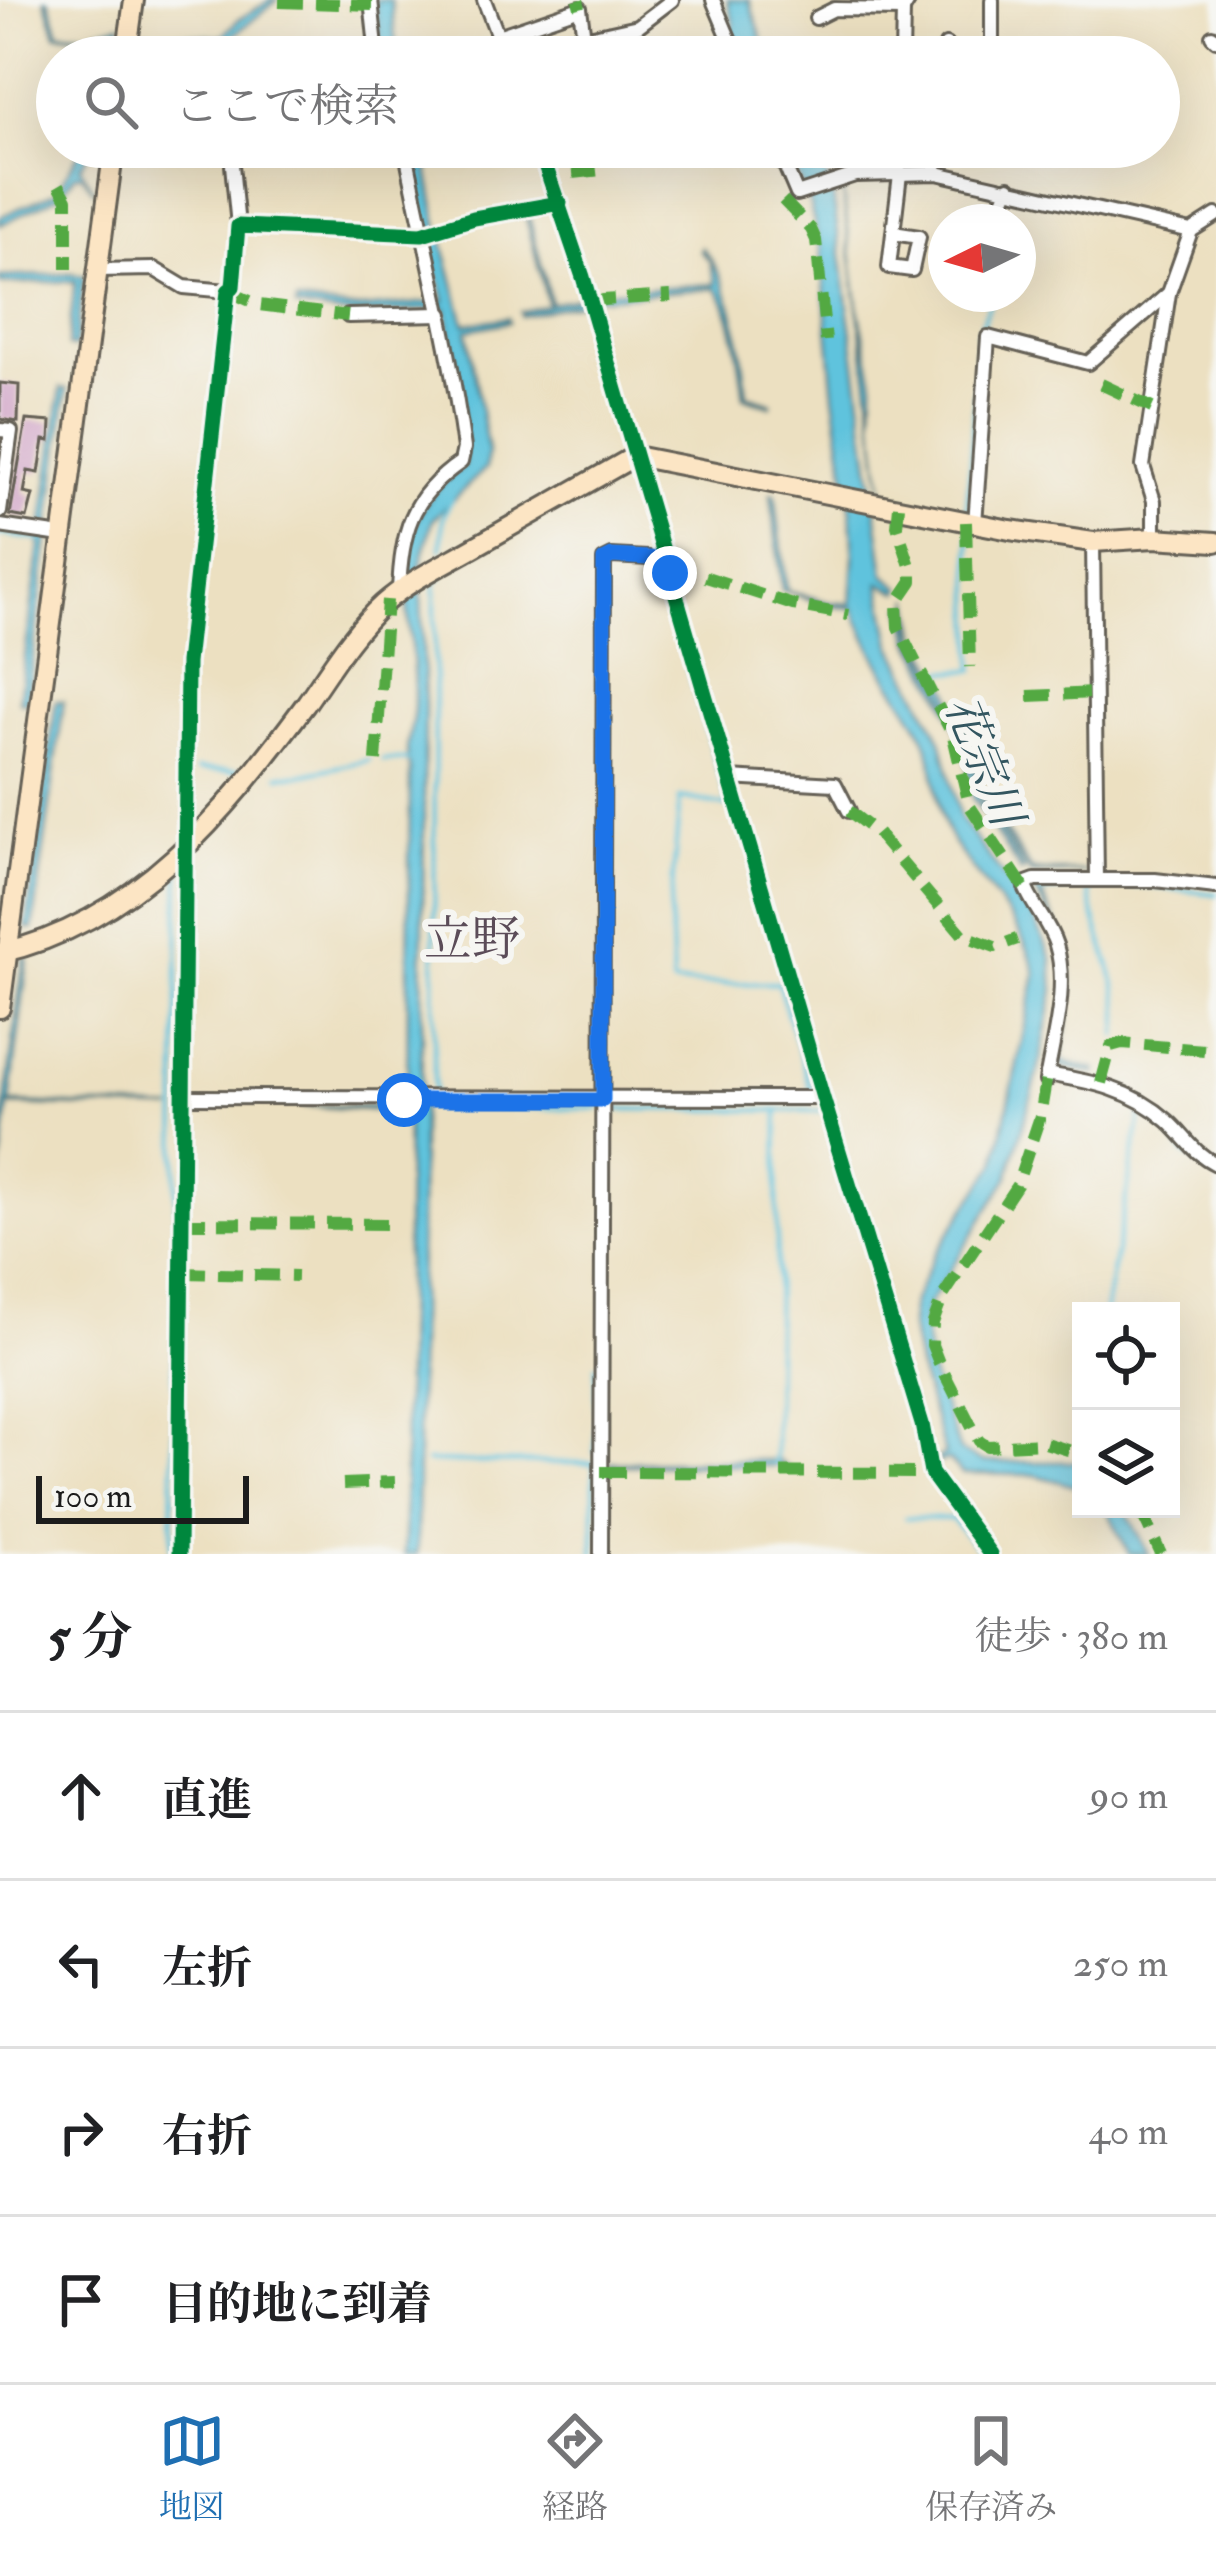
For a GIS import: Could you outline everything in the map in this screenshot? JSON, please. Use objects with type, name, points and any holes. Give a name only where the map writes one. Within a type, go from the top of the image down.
[{"type":"street","points":[[129,36],[134,0]]},
{"type":"street","points":[[371,0],[375,36]]},
{"type":"street","points":[[484,0],[498,36],[580,8],[584,36]]},
{"type":"street","points":[[593,36],[638,26],[672,0]]},
{"type":"street","points":[[713,0],[728,36]]},
{"type":"street","points":[[992,0],[992,36]]},
{"type":"street","points":[[816,18],[834,9],[906,5],[904,36]]},
{"type":"street","points":[[0,1007],[111,168]]},
{"type":"street","points":[[98,270],[154,269],[184,287],[227,291],[233,287],[238,226],[232,168]]},
{"type":"street","points":[[399,592],[406,524],[439,477],[461,462],[464,448],[442,314],[409,168]]},
{"type":"street","points":[[547,168],[922,1424],[931,1472],[990,1554]]},
{"type":"street","points":[[786,168],[797,194],[856,176],[937,173],[1191,231]]},
{"type":"street","points":[[935,168],[937,173]]},
{"type":"street","points":[[893,232],[901,174]]},
{"type":"street","points":[[1002,204],[1010,187]]},
{"type":"street","points":[[238,226],[422,234],[474,218],[560,203]]},
{"type":"street","points":[[1154,538],[1154,501],[1143,466],[1169,293],[1191,231],[1216,215]]},
{"type":"street","points":[[179,1554],[187,663],[227,291]]},
{"type":"street","points":[[975,524],[988,337],[1088,363],[1169,293]]},
{"type":"street","points":[[348,316],[442,314]]},
{"type":"street","points":[[0,430],[11,431],[0,512]]},
{"type":"street","points":[[4,952],[48,940],[88,921],[134,892],[185,848],[246,784],[358,630],[399,592],[635,456],[975,524],[1094,542],[1154,538],[1216,542]]},
{"type":"street","points":[[0,526],[62,536]]},
{"type":"street","points":[[1094,542],[1097,879]]},
{"type":"street","points":[[601,1554],[604,560],[612,556],[666,559]]},
{"type":"street","points":[[729,778],[835,784],[849,811]]},
{"type":"street","points":[[1216,887],[1097,879],[1024,884],[1056,944],[1060,964],[1047,1077],[1101,1083],[1140,1098],[1172,1125],[1194,1153],[1216,1164]]},
{"type":"street","points":[[183,1097],[823,1099]]},
{"type":"water","points":[[45,0],[49,0],[59,32],[84,33],[121,24],[120,36],[56,34]]},
{"type":"water","points":[[278,0],[233,36],[223,36],[238,20]]},
{"type":"water","points":[[375,0],[391,0],[395,36],[379,36]]},
{"type":"water","points":[[727,0],[749,0],[761,36],[734,36]]},
{"type":"water","points":[[146,32],[207,36],[145,36]]},
{"type":"water","points":[[70,168],[81,168],[95,192],[82,174],[75,175],[60,195],[0,225],[0,217],[57,191]]},
{"type":"water","points":[[413,168],[428,168],[465,324],[508,318],[509,322],[467,330],[488,452],[486,468],[433,519],[420,567],[425,706],[417,1554],[404,1554],[407,1112],[303,1106],[407,1106],[407,753],[414,673],[406,576],[418,517],[436,491],[464,466],[462,399],[446,308],[351,315],[296,307],[297,302],[351,309],[445,301]]},
{"type":"water","points":[[794,168],[822,168],[832,188],[885,575],[902,588],[899,592],[880,583],[892,644],[941,740],[960,818],[1033,916],[1052,959],[1054,991],[1037,1077],[1008,1178],[927,1307],[923,1322],[932,1375],[960,1451],[983,1462],[1072,1462],[1072,1485],[1036,1475],[962,1474],[948,1460],[939,1462],[945,1454],[918,1366],[910,1324],[912,1304],[933,1257],[996,1163],[1036,974],[1012,920],[947,830],[924,737],[853,608],[828,606],[782,590],[771,494],[775,494],[787,590],[851,604],[851,513],[834,396],[821,250],[808,198]]},
{"type":"water","points":[[529,216],[551,304],[580,297],[581,302],[521,316],[520,312],[548,305]]},
{"type":"water","points":[[702,248],[728,297],[747,395],[771,406],[744,397],[731,322],[715,288],[598,298],[597,293],[605,291],[716,284]]},
{"type":"water","points":[[84,276],[75,347],[68,346],[75,281],[0,284],[0,277]]},
{"type":"water","points":[[858,304],[874,383],[873,418]]},
{"type":"water","points":[[61,388],[67,389],[27,703],[19,701]]},
{"type":"water","points":[[903,607],[907,607],[915,641],[968,747],[979,801],[1024,870],[1021,872],[973,799],[964,748],[911,641]]},
{"type":"water","points":[[919,638],[950,691],[973,746],[985,800],[1032,871],[1088,872],[1031,874],[986,807],[970,744]]},
{"type":"water","points":[[56,701],[63,701],[63,708],[33,929],[26,928]]},
{"type":"water","points":[[1039,889],[1069,950],[1072,992],[1061,1061],[1096,1070],[1096,1074],[1057,1065],[1067,969],[1055,929],[1035,891]]},
{"type":"water","points":[[24,958],[28,958],[10,1103],[173,1109],[9,1105],[0,1177],[0,1142]]},
{"type":"water","points":[[777,1460],[786,1466],[610,1462]]},
{"type":"water","points":[[1111,1518],[1130,1518],[1149,1554],[1129,1554]]},
{"type":"building","points":[[0,383],[19,385],[18,422],[0,419]]},
{"type":"building","points":[[26,420],[51,422],[39,473],[28,471],[24,493],[33,495],[27,518],[10,515]]},
{"type":"waterway","points":[[967,511],[979,332],[986,312]]},
{"type":"waterway","points":[[441,549],[443,518],[451,499]]},
{"type":"waterway","name":"花宗川","points":[[938,672],[974,670],[970,532]]},
{"type":"waterway","points":[[0,534],[42,540]]},
{"type":"waterway","points":[[659,572],[728,803],[680,798],[670,911],[673,984],[778,983],[812,1092],[807,1093]]},
{"type":"waterway","points":[[434,1092],[435,582],[440,578]]},
{"type":"waterway","points":[[279,775],[369,760]]},
{"type":"waterway","points":[[383,760],[407,760]]},
{"type":"waterway","points":[[197,770],[241,771]]},
{"type":"waterway","points":[[174,1385],[179,868]]},
{"type":"waterway","points":[[1117,1036],[1118,999],[1089,887],[1146,886],[1216,894]]},
{"type":"waterway","points":[[1039,892],[1081,887]]},
{"type":"waterway","points":[[432,1106],[599,1109]]},
{"type":"waterway","points":[[612,1109],[820,1111]]},
{"type":"waterway","points":[[775,1464],[778,1110]]},
{"type":"waterway","points":[[1107,1302],[1142,1110]]},
{"type":"waterway","points":[[1163,1124],[1185,1154],[1216,1170]]},
{"type":"waterway","points":[[595,1453],[596,1366]]},
{"type":"waterway","points":[[172,1554],[174,1395]]},
{"type":"waterway","points":[[427,1462],[594,1463],[594,1554]]},
{"type":"waterway","points":[[905,1518],[952,1519],[982,1554]]},
{"type":"marked path","points":[[578,0],[580,8]]},
{"type":"marked path","points":[[279,2],[372,5]]},
{"type":"marked path","points":[[573,173],[602,170]]},
{"type":"marked path","points":[[59,185],[67,199],[67,269]]},
{"type":"marked path","points":[[783,200],[816,240],[826,341]]},
{"type":"marked path","points":[[228,291],[259,305],[348,316]]},
{"type":"marked path","points":[[591,305],[603,300],[671,296]]},
{"type":"marked path","points":[[1101,384],[1152,408]]},
{"type":"marked path","points":[[899,506],[897,526],[912,581],[897,603],[898,627],[953,736],[969,805],[1025,889]]},
{"type":"marked path","points":[[966,522],[970,667]]},
{"type":"marked path","points":[[670,573],[694,573],[793,605],[848,615]]},
{"type":"marked path","points":[[376,761],[387,600]]},
{"type":"marked path","points":[[1028,696],[1095,693]]},
{"type":"marked path","points":[[849,811],[876,832],[963,935],[995,947],[1017,939]]},
{"type":"marked path","points":[[1101,1083],[1111,1046],[1216,1051]]},
{"type":"marked path","points":[[1046,1081],[1040,1117],[1017,1185],[943,1296],[933,1323],[932,1345],[979,1441],[987,1446],[1045,1443],[1072,1451]]},
{"type":"marked path","points":[[182,1223],[398,1224]]},
{"type":"marked path","points":[[182,1273],[297,1276]]},
{"type":"marked path","points":[[601,1472],[931,1473]]},
{"type":"marked path","points":[[343,1484],[395,1482]]},
{"type":"marked path","points":[[1144,1518],[1161,1554]]},
{"type":"cycle path","points":[[546,168],[583,277],[922,1424],[931,1473],[990,1554]]},
{"type":"cycle path","points":[[179,1554],[187,663],[238,226],[422,234],[474,218],[560,203]]},
{"type":"district","name":"立野","points":[[472,940]]},
{"type":"route","points":[[404,1100],[603,1100],[604,560],[612,556],[666,559],[670,573]]}]
